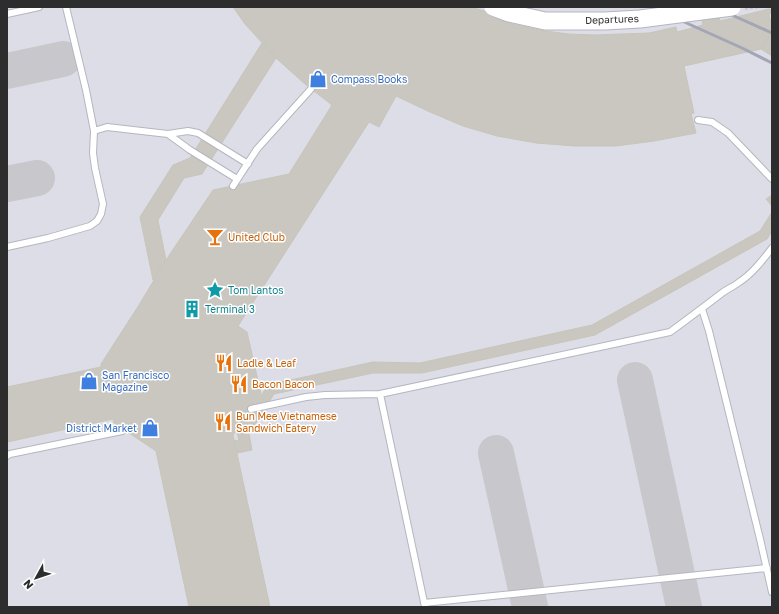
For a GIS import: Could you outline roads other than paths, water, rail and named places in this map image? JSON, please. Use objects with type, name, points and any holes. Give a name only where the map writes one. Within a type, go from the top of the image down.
[{"type":"main road","name":"Departures","points":[[494,7],[509,13],[545,21],[605,21],[640,19],[732,7]]},
{"type":"lane","points":[[7,14],[39,7]]},
{"type":"lane","points":[[7,247],[48,238],[90,226],[97,221],[101,214],[103,204],[93,153],[94,131],[86,90],[66,7]]},
{"type":"lane","points":[[233,186],[257,149],[311,89]]},
{"type":"lane","points":[[698,120],[712,122],[728,133],[772,179]]},
{"type":"lane","points":[[94,131],[108,127],[168,134],[188,131],[198,133],[248,164]]},
{"type":"lane","points":[[168,134],[190,150],[237,179]]},
{"type":"lane","points":[[251,410],[306,397],[380,394],[670,332],[752,272],[772,248]]},
{"type":"lane","points":[[702,309],[709,332],[772,592]]},
{"type":"lane","points":[[380,394],[425,605],[766,568]]},
{"type":"lane","points":[[7,456],[10,454],[122,431]]},
{"type":"railway","points":[[651,7],[772,63]]},
{"type":"railway","points":[[714,7],[772,33]]},
{"type":"place","name":"Compass Books","points":[[318,79]]},
{"type":"place","name":"United Club","points":[[215,237]]},
{"type":"place","name":"Tom Lantos","points":[[215,290]]},
{"type":"place","name":"Terminal 3","points":[[192,309]]},
{"type":"place","name":"Ladle & Leaf","points":[[224,363]]},
{"type":"place","name":"San Francisco Magazine","points":[[89,381]]},
{"type":"place","name":"Bacon Bacon","points":[[239,384]]},
{"type":"place","name":"Bun Mee Vietnamese Sandwich Eatery","points":[[223,422]]},
{"type":"place","name":"District Market","points":[[150,428]]}]
